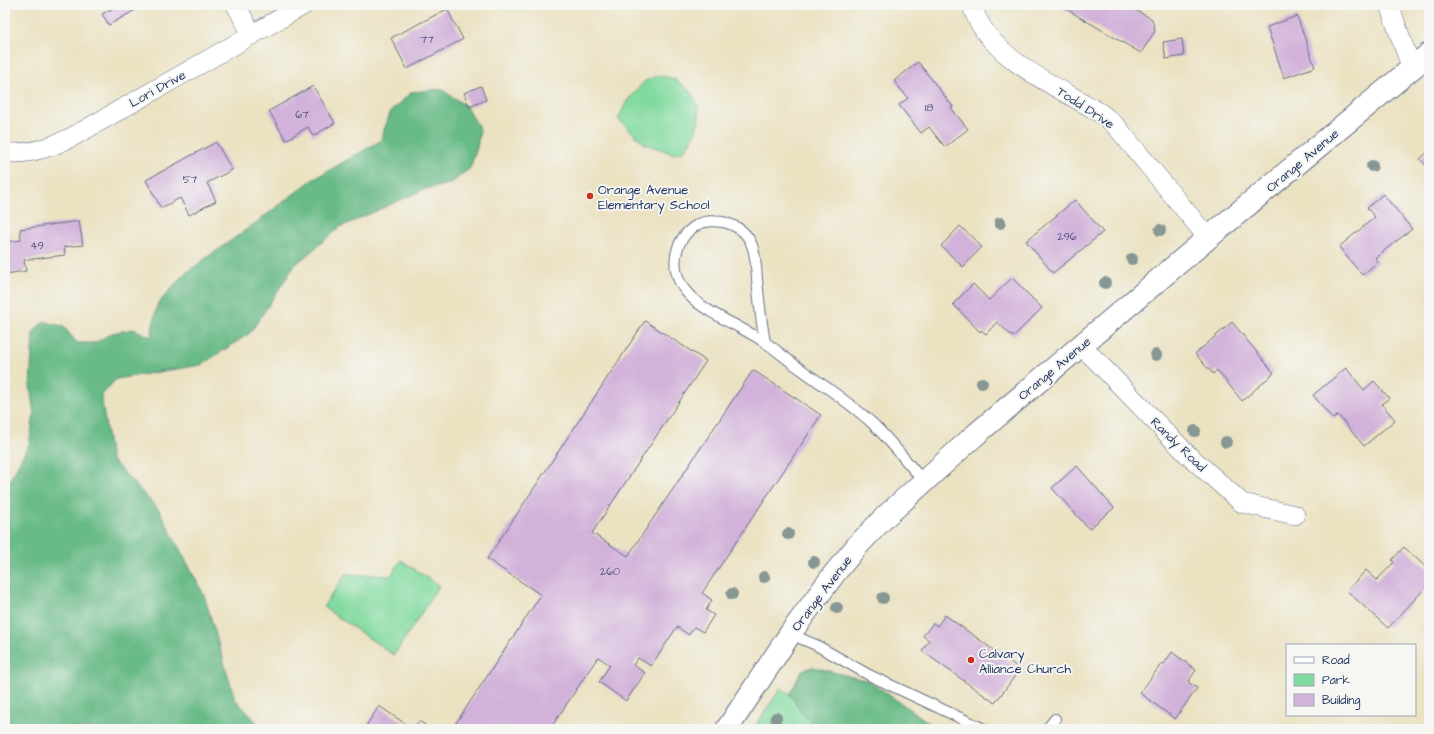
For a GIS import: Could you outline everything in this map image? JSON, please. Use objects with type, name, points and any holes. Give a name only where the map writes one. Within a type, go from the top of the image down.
[{"type":"main road","name":"Orange Avenue","points":[[727,729],[790,634],[834,574],[857,546],[885,517],[974,436],[1429,54]]},
{"type":"street","points":[[236,5],[252,35]]},
{"type":"street","name":"Lori Drive","points":[[5,152],[28,152],[61,142],[304,5]]},
{"type":"street","name":"Todd Drive","points":[[972,5],[974,12],[986,32],[1006,54],[1026,70],[1099,112],[1116,126],[1208,238]]},
{"type":"street","points":[[1389,5],[1412,69]]},
{"type":"street","name":"Randy Road","points":[[1081,345],[1186,453],[1242,503],[1295,515]]},
{"type":"lane","points":[[765,342],[752,244],[745,233],[733,224],[710,220],[688,230],[676,252],[675,261],[678,277],[689,295],[705,308],[765,342],[786,359],[850,404],[891,442],[924,482]]},
{"type":"lane","points":[[790,634],[816,645],[869,675],[984,729]]},
{"type":"lane","points":[[1047,729],[1055,718]]},
{"type":"green space","points":[[657,76],[671,78],[683,85],[691,93],[699,109],[697,126],[690,142],[684,151],[674,154],[645,144],[618,119],[627,101],[645,81]]},
{"type":"green space","points":[[441,89],[466,106],[480,129],[477,148],[470,168],[450,184],[425,189],[340,227],[295,265],[250,333],[201,365],[116,379],[101,396],[111,459],[159,510],[204,595],[235,699],[263,729],[5,729],[5,483],[10,480],[29,444],[34,415],[30,386],[33,333],[44,321],[64,327],[77,343],[95,343],[112,333],[134,329],[151,337],[157,305],[184,274],[261,219],[312,180],[380,141],[391,111],[412,92]]},
{"type":"green space","points":[[401,560],[439,586],[394,655],[323,607],[346,574],[391,576]]},
{"type":"green space","points":[[813,667],[869,681],[938,729],[817,729],[803,714],[790,694],[802,670]]},
{"type":"green space","points":[[781,688],[790,694],[803,714],[817,729],[753,729]]},
{"type":"building","points":[[116,5],[144,5],[109,25],[102,14],[117,6]]},
{"type":"building","points":[[1059,5],[1126,5],[1152,19],[1155,31],[1141,53]]},
{"type":"building","points":[[447,9],[463,39],[407,69],[391,38]]},
{"type":"building","points":[[1297,16],[1315,67],[1284,78],[1267,27]]},
{"type":"building","points":[[1182,39],[1184,56],[1166,59],[1163,42]]},
{"type":"building","points":[[918,62],[968,129],[945,147],[929,127],[921,133],[899,105],[908,98],[894,81]]},
{"type":"building","points":[[313,86],[335,123],[313,136],[308,127],[286,140],[269,111]]},
{"type":"building","points":[[481,86],[486,100],[469,107],[464,93]]},
{"type":"building","points":[[216,142],[232,170],[207,183],[216,201],[189,215],[180,198],[161,208],[146,180]]},
{"type":"building","points":[[1429,151],[1429,169],[1420,159]]},
{"type":"building","points":[[1383,194],[1412,229],[1375,258],[1378,262],[1362,275],[1339,247],[1375,217],[1367,208]]},
{"type":"building","points":[[1075,200],[1103,232],[1053,273],[1026,241]]},
{"type":"building","points":[[79,221],[83,245],[64,247],[65,255],[24,260],[26,271],[5,274],[5,242],[21,240],[20,229]]},
{"type":"building","points":[[960,226],[982,247],[963,267],[941,246]]},
{"type":"building","points":[[1012,278],[1042,308],[1013,337],[997,322],[986,334],[981,330],[980,332],[953,304],[973,284],[989,300]]},
{"type":"building","points":[[645,321],[706,361],[592,533],[628,556],[753,370],[821,415],[702,593],[712,600],[706,610],[714,615],[703,632],[694,627],[689,635],[677,627],[651,666],[638,658],[633,665],[645,673],[626,701],[599,682],[610,665],[598,657],[550,729],[452,729],[541,595],[487,559]]},
{"type":"building","points":[[1232,322],[1274,373],[1242,401],[1217,370],[1213,374],[1195,354]]},
{"type":"building","points":[[1346,368],[1364,390],[1374,381],[1389,398],[1382,404],[1395,420],[1364,446],[1338,415],[1333,419],[1313,395]]},
{"type":"building","points":[[1077,466],[1114,508],[1089,529],[1052,488]]},
{"type":"building","points":[[1404,547],[1429,570],[1429,584],[1388,628],[1347,591],[1366,570],[1377,580],[1394,562],[1392,560]]},
{"type":"building","name":"Calvary Alliance Church","points":[[945,615],[1020,669],[995,703],[922,651],[929,640],[923,636],[933,623],[937,626]]},
{"type":"building","points":[[1172,652],[1196,670],[1188,682],[1197,688],[1175,719],[1140,693]]},
{"type":"building","points":[[379,706],[413,729],[364,729]]},
{"type":"building","points":[[419,721],[431,729],[414,729]]},
{"type":"place","name":"Orange Avenue Elementary School","points":[[590,196]]},
{"type":"place","name":"Calvary Alliance Church","points":[[971,660]]}]
